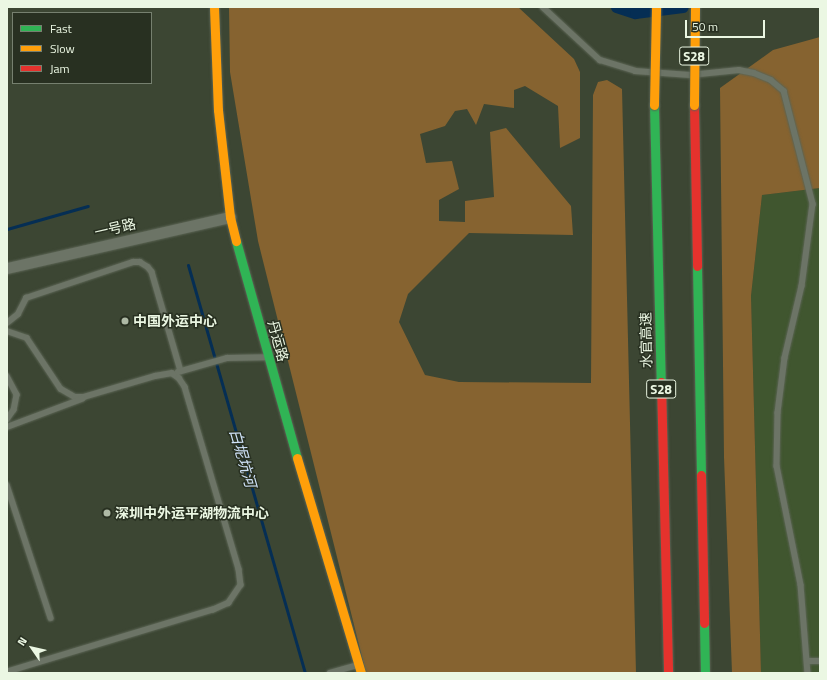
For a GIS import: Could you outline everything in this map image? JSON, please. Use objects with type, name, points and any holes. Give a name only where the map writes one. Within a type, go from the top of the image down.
[{"type":"main road","name":"丹运路","points":[[214,7],[218,110],[230,217],[267,357],[360,669]]},
{"type":"main road","name":"水官高速","points":[[656,7],[654,105],[668,673]]},
{"type":"main road","name":"S28","points":[[694,7],[694,105],[705,673]]},
{"type":"street","name":"一号路","points":[[7,268],[230,217]]},
{"type":"lane","points":[[543,7],[600,60],[636,71],[690,75],[739,70],[754,73],[771,80],[784,91],[813,204],[802,286],[785,358],[778,413],[777,466],[801,585],[808,673]]},
{"type":"lane","points":[[7,323],[18,314],[26,298],[133,262],[140,262],[152,272],[181,371]]},
{"type":"lane","points":[[7,331],[27,338],[61,389],[75,397],[84,398]]},
{"type":"lane","points":[[7,427],[84,398],[155,376],[181,371],[227,358],[267,357]]},
{"type":"lane","points":[[7,672],[213,610],[229,603],[236,595],[241,585],[239,569],[185,387],[172,373]]},
{"type":"lane","points":[[7,376],[13,383],[17,395],[14,410],[7,420]]},
{"type":"lane","points":[[7,485],[51,618]]},
{"type":"lane","points":[[807,662],[820,661]]},
{"type":"lane","points":[[330,673],[340,670],[360,669]]},
{"type":"shaded area","points":[[229,7],[518,7],[574,59],[580,72],[580,138],[560,148],[558,106],[525,86],[514,90],[514,108],[484,104],[476,125],[467,109],[455,111],[445,126],[420,134],[426,163],[452,161],[459,189],[439,200],[439,221],[465,222],[465,201],[494,197],[490,132],[506,128],[571,206],[573,235],[469,233],[408,294],[399,322],[425,375],[459,382],[591,383],[593,95],[598,82],[607,80],[622,89],[636,673],[366,673],[258,241],[230,72]]},
{"type":"shaded area","points":[[820,37],[820,188],[762,195],[751,296],[761,673],[732,673],[724,457],[720,88],[773,50]]},
{"type":"shaded area","points":[[820,188],[820,673],[761,673],[751,296],[762,195]]},
{"type":"waterway","points":[[616,7],[635,13],[683,7]]},
{"type":"waterway","name":"白坭坑河","points":[[7,229],[88,206]]},
{"type":"waterway","name":"白坭坑河","points":[[188,265],[305,673]]},
{"type":"traffic: fast","points":[[654,105],[661,382]]},
{"type":"traffic: fast","points":[[236,241],[297,458]]},
{"type":"traffic: fast","points":[[697,266],[701,475]]},
{"type":"traffic: fast","points":[[704,623],[705,673]]},
{"type":"traffic: slow","points":[[214,7],[218,110],[230,217],[236,241]]},
{"type":"traffic: slow","points":[[654,105],[656,7]]},
{"type":"traffic: slow","points":[[694,105],[695,7]]},
{"type":"traffic: slow","points":[[297,458],[361,673]]},
{"type":"traffic: jam","points":[[694,105],[697,266]]},
{"type":"traffic: jam","points":[[661,382],[668,673]]},
{"type":"traffic: jam","points":[[701,475],[704,623]]},
{"type":"place","name":"中国外运中心","points":[[125,321]]},
{"type":"place","name":"深圳中外运平湖物流中心","points":[[107,513]]}]
